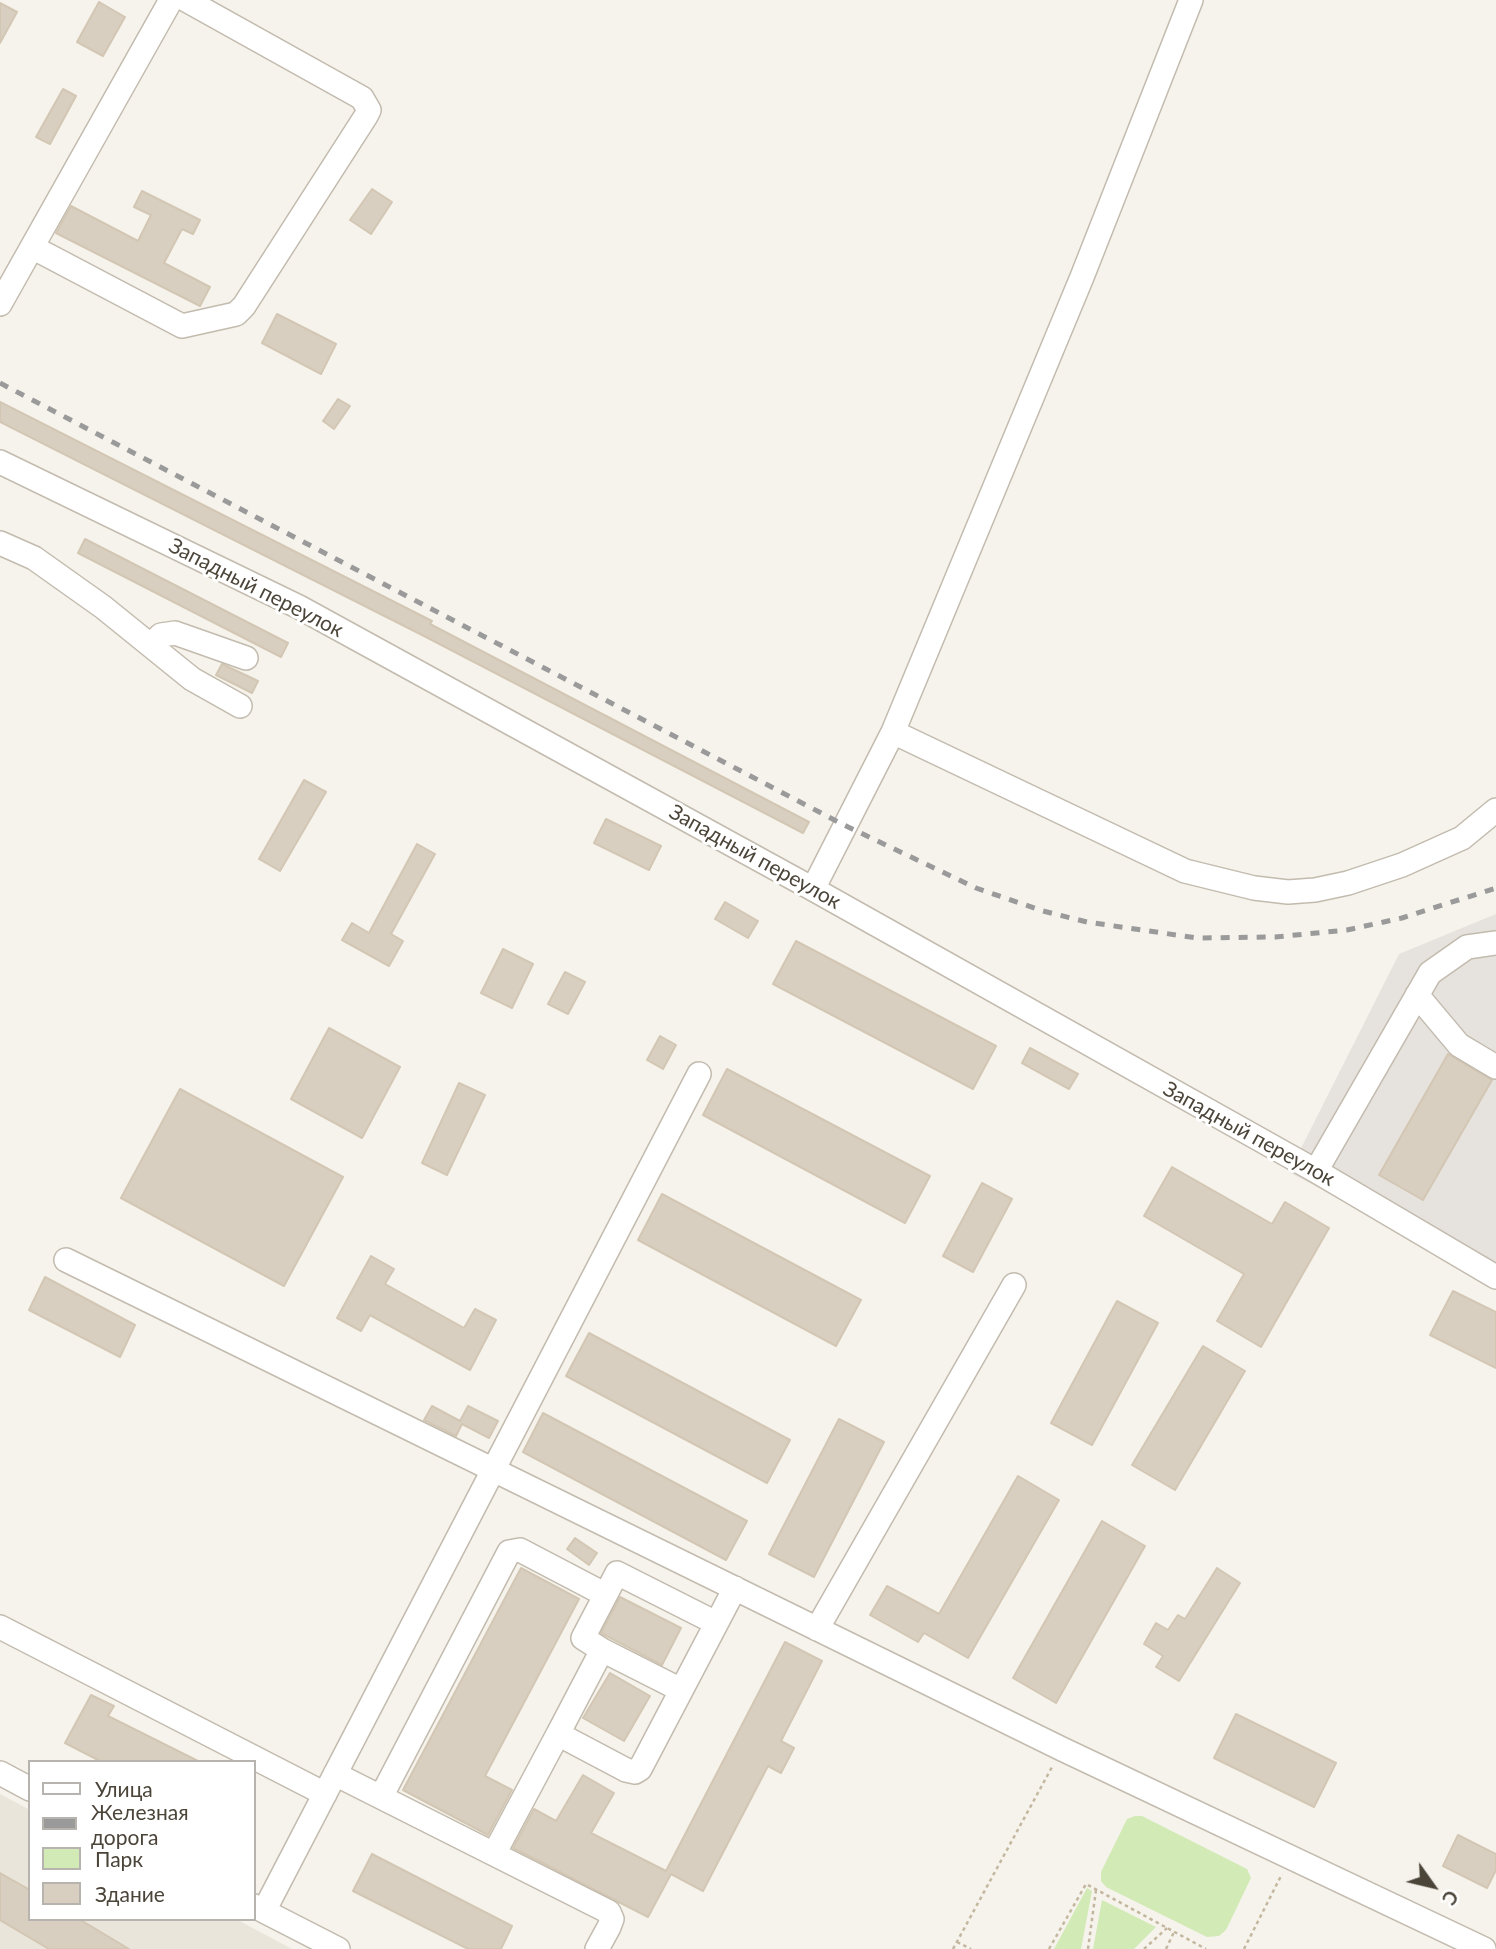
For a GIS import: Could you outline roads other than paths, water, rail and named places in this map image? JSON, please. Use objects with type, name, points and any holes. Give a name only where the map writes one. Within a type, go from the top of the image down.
[{"type":"street","points":[[0,304],[171,0]]},
{"type":"street","points":[[32,247],[182,326],[236,314],[244,306],[366,116],[369,110],[362,98],[186,0]]},
{"type":"street","points":[[813,889],[893,732],[1082,277],[1191,0]]},
{"type":"street","name":"Западный переулок","points":[[0,462],[299,607],[813,889],[1316,1171],[1496,1277]]},
{"type":"street","points":[[0,543],[34,558],[103,607],[192,679],[240,706]]},
{"type":"street","points":[[151,645],[161,635],[175,633],[246,658]]},
{"type":"street","points":[[893,732],[1185,871],[1254,888],[1315,890],[1359,879],[1402,865],[1462,838],[1496,810]]},
{"type":"street","points":[[1316,1171],[1430,973],[1467,947],[1496,943]]},
{"type":"street","points":[[1417,995],[1459,1045],[1496,1068]]},
{"type":"street","points":[[338,1949],[259,1908],[325,1794],[699,1074]]},
{"type":"street","points":[[66,1260],[1062,1749],[1483,1949]]},
{"type":"street","points":[[817,1629],[1014,1284]]},
{"type":"street","points":[[381,1797],[509,1552],[520,1550],[604,1594]]},
{"type":"street","points":[[681,1690],[583,1638],[612,1577],[617,1573],[623,1574],[716,1623]]},
{"type":"street","points":[[558,1734],[635,1772],[640,1769],[735,1588]]},
{"type":"street","points":[[0,1626],[325,1794]]},
{"type":"street","points":[[494,1854],[602,1650]]},
{"type":"street","points":[[0,1773],[28,1787]]},
{"type":"street","points":[[335,1774],[609,1912],[612,1919],[605,1947]]},
{"type":"railway","points":[[0,383],[844,825],[976,888],[1043,911],[1087,922],[1197,938],[1275,937],[1347,930],[1402,918],[1496,888]]}]
